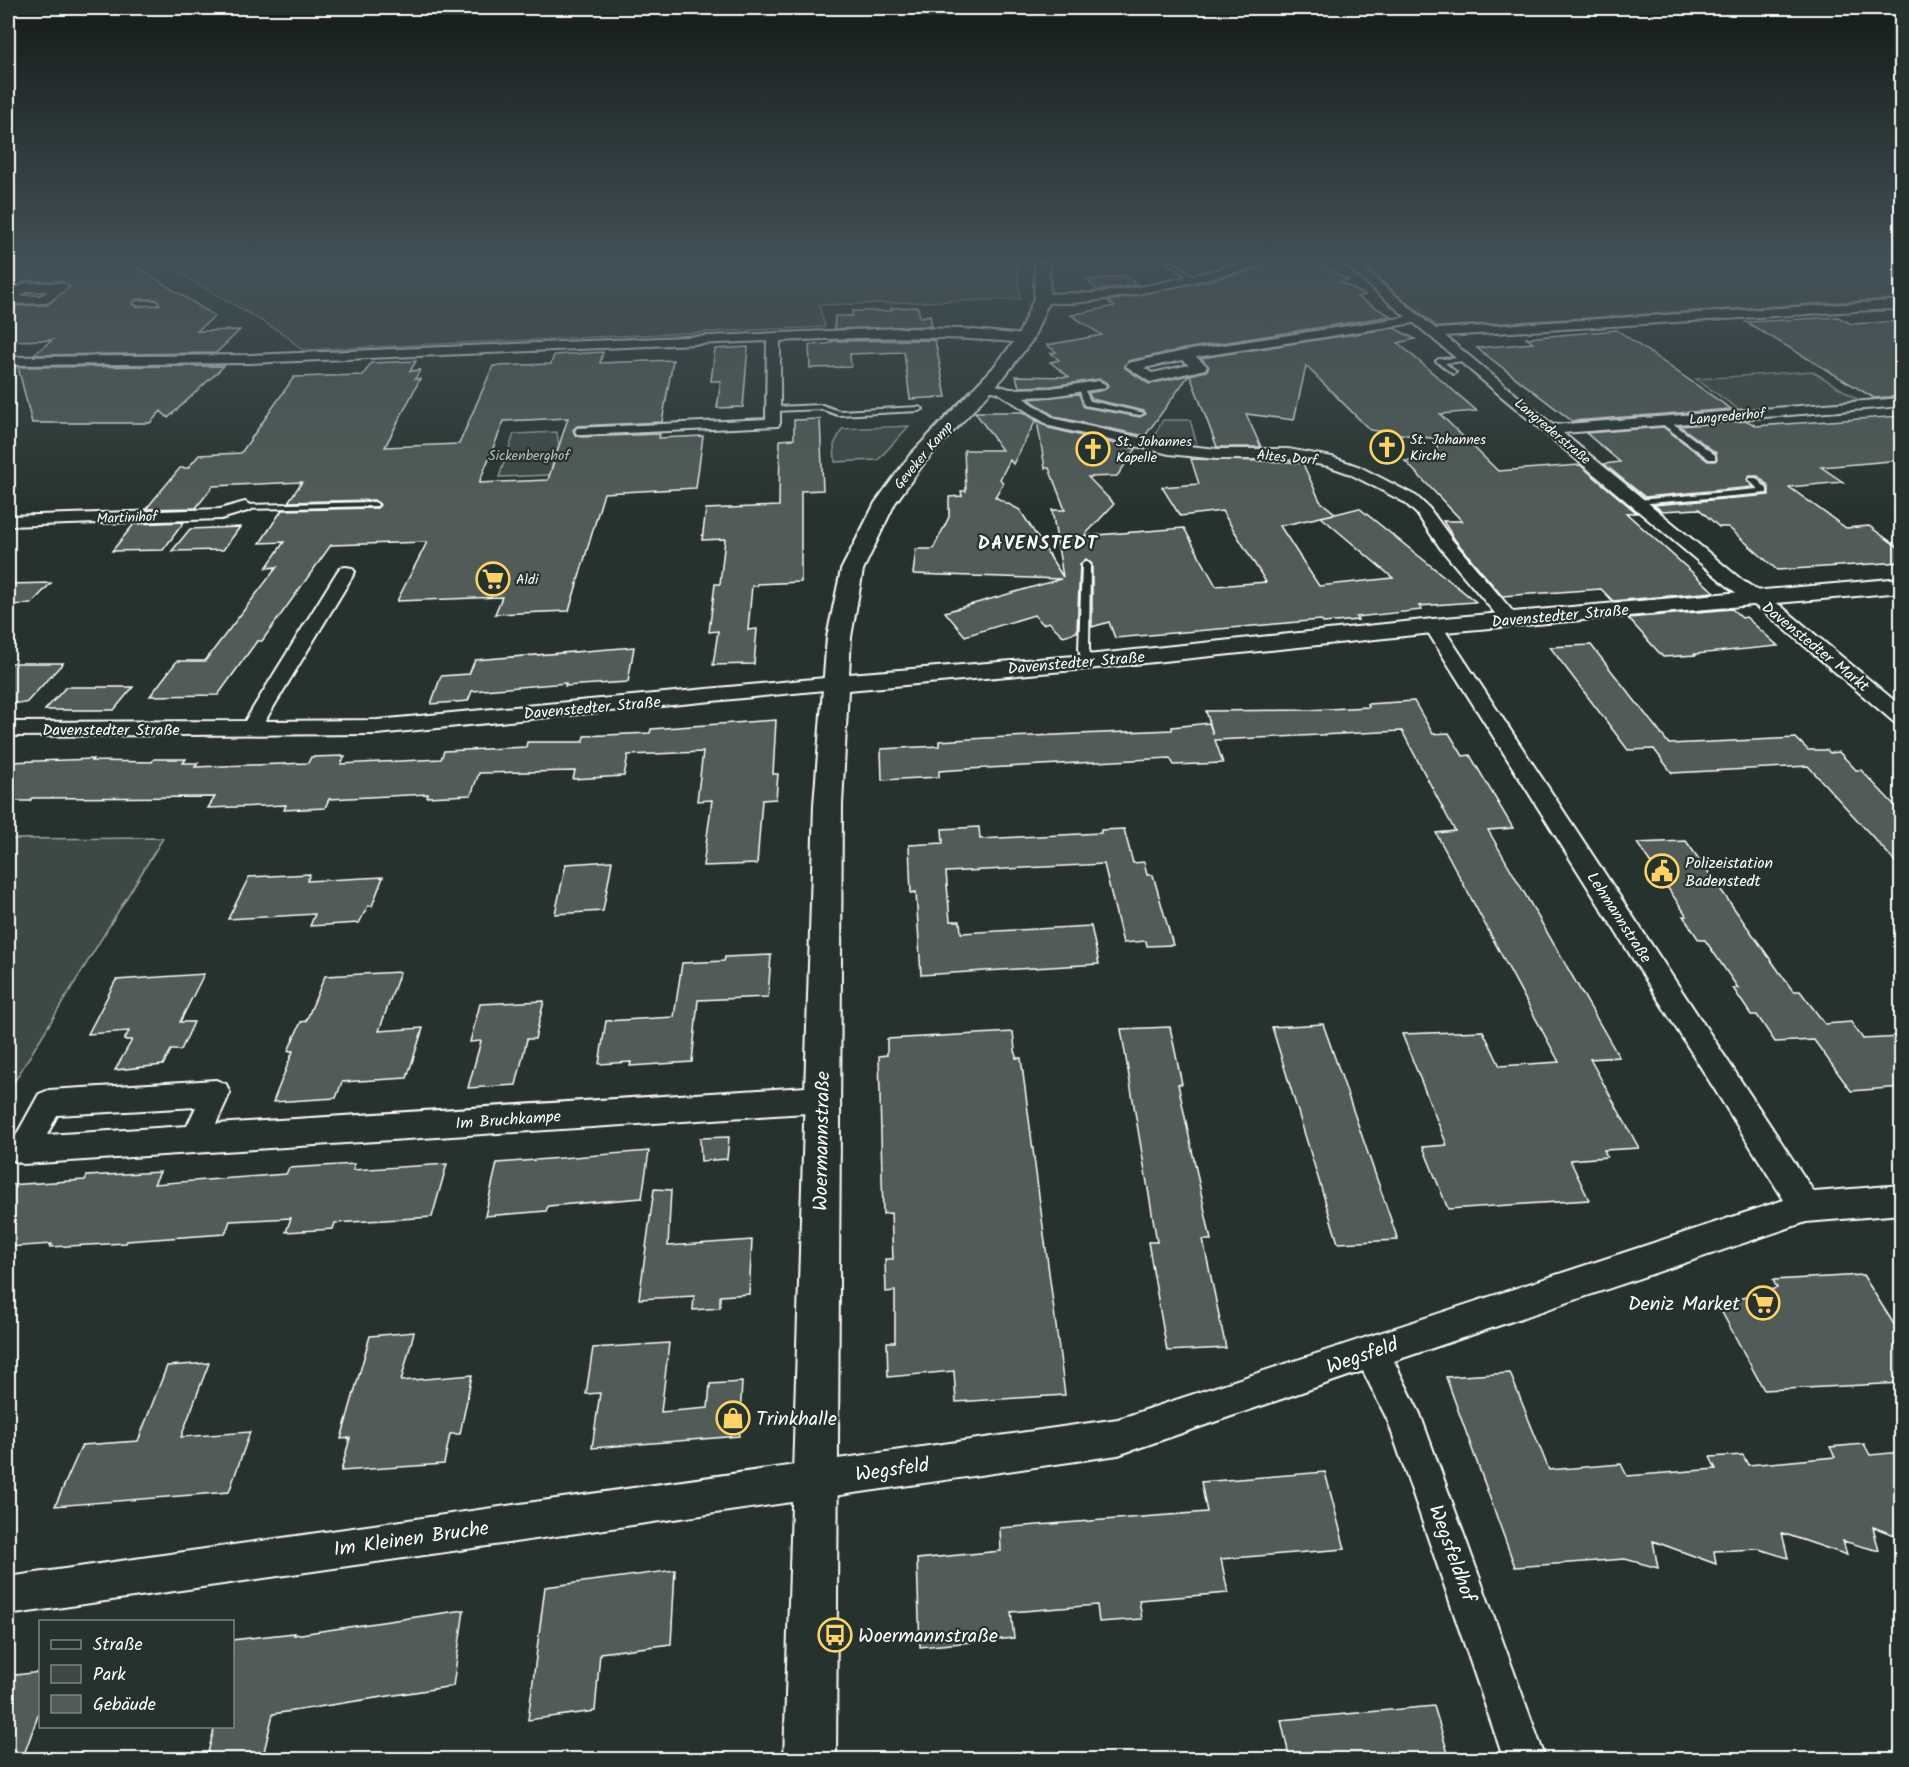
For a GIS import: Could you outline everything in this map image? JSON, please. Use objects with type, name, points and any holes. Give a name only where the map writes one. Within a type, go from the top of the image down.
[{"type":"street","points":[[8,361],[250,359],[572,345]]},
{"type":"street","points":[[582,431],[773,423],[774,345]]},
{"type":"street","name":"Geveker Kamp","points":[[835,675],[842,614],[852,570],[876,519],[900,479],[986,386],[1020,345]]},
{"type":"street","points":[[1184,354],[1241,345]]},
{"type":"street","name":"Langrederstraße","points":[[1449,345],[1737,585],[1757,598]]},
{"type":"street","name":"Altes Dorf","points":[[1009,393],[1051,392],[1099,385]]},
{"type":"street","name":"Altes Dorf","points":[[986,386],[1009,393],[1050,422],[1169,449],[1217,454],[1288,454],[1332,462],[1354,470],[1410,498],[1511,620]]},
{"type":"street","name":"Langrederhof","points":[[1552,429],[1902,402]]},
{"type":"street","name":"Martinihof","points":[[8,521],[221,514],[245,507]]},
{"type":"street","points":[[250,729],[346,572]]},
{"type":"street","name":"Davenstedter Straße","points":[[8,729],[377,727],[835,675],[1087,662],[1433,626],[1902,585]]},
{"type":"street","name":"Davenstedter Markt","points":[[1757,598],[1902,718]]},
{"type":"street","name":"Lehmannstraße","points":[[1433,626],[1806,1208]]},
{"type":"street","name":"Woermannstraße","points":[[810,1760],[828,805],[835,675]]},
{"type":"street","name":"Im Bruchkampe","points":[[195,1140],[216,1093],[50,1103],[23,1150],[195,1140],[822,1099]]},
{"type":"street","name":"Wegsfeld","points":[[815,1479],[1118,1437],[1806,1208],[1902,1199]]},
{"type":"street","name":"Wegsfeldhof","points":[[1371,1351],[1403,1414],[1525,1760]]},
{"type":"street","name":"Im Kleinen Bruche","points":[[8,1596],[815,1479]]},
{"type":"lane","points":[[1453,372],[1439,361],[1465,358]]},
{"type":"lane","points":[[1081,388],[1087,403],[1140,413]]},
{"type":"lane","points":[[774,409],[822,407],[838,413],[919,409]]},
{"type":"lane","points":[[1664,421],[1712,457]]},
{"type":"lane","points":[[1638,502],[1764,491],[1753,480]]},
{"type":"lane","points":[[245,507],[374,504]]},
{"type":"lane","points":[[1086,564],[1084,649],[1087,662]]},
{"type":"green space","points":[[297,345],[405,345],[302,350]]},
{"type":"green space","points":[[1812,371],[1862,402],[1741,411],[1696,379]]},
{"type":"green space","points":[[1163,420],[1190,420],[1198,448],[1152,440]]},
{"type":"green space","points":[[909,426],[878,460],[835,462],[834,445],[842,429]]},
{"type":"green space","name":"Sickenberghof","points":[[557,432],[559,447],[549,475],[499,477],[514,434]]},
{"type":"green space","points":[[163,838],[8,1092],[8,839]]},
{"type":"building","points":[[45,345],[224,345],[216,353],[33,355]]},
{"type":"building","points":[[809,345],[936,345],[946,397],[910,399],[904,352],[850,354],[851,367],[810,368]]},
{"type":"building","points":[[1048,345],[1206,345],[1128,361],[1125,368],[1149,384],[1189,375],[1145,436],[1056,417],[1029,399],[1079,394],[1084,407],[1140,417],[1146,414],[1144,411],[1092,399],[1088,393],[1104,390],[1108,386],[1100,379],[1051,386],[1019,387],[1016,376],[1069,377],[1050,362],[1059,360],[1051,353],[1056,352]]},
{"type":"building","points":[[1282,345],[1401,345],[1477,411],[1440,414],[1498,471],[1580,465],[1637,513],[1626,513],[1714,592],[1613,601],[1601,589],[1502,596],[1455,540],[1443,521],[1462,521],[1405,461],[1436,461],[1438,439],[1370,430],[1306,366],[1294,420],[1246,414],[1261,447],[1217,447],[1190,375],[1206,371],[1209,367],[1201,358]]},
{"type":"building","points":[[1505,345],[1639,345],[1731,409],[1572,421],[1477,348]]},
{"type":"building","points":[[1786,345],[1902,345],[1902,396],[1874,398]]},
{"type":"building","points":[[748,347],[743,407],[717,408],[721,381],[711,381],[715,349]]},
{"type":"building","points":[[603,352],[600,363],[673,360],[662,422],[577,426],[573,430],[575,435],[582,437],[660,434],[659,438],[703,436],[696,488],[604,493],[569,611],[495,614],[502,597],[397,601],[427,542],[331,545],[262,641],[257,641],[218,695],[150,696],[177,661],[205,661],[277,567],[266,568],[284,542],[260,543],[282,510],[377,508],[380,505],[374,500],[288,502],[302,482],[213,486],[196,508],[146,509],[180,468],[188,468],[199,455],[241,453],[294,377],[363,375],[371,363],[416,361],[410,371],[420,370],[415,379],[420,379],[385,447],[459,444],[493,366],[551,364],[554,355]],"holes":[[[568,418],[548,480],[479,483],[504,421]]]},
{"type":"building","points":[[224,366],[168,418],[161,411],[150,423],[32,423],[18,367]]},
{"type":"building","points":[[975,412],[1023,412],[1036,420],[1013,464],[1010,460],[1000,479],[1003,483],[995,497],[1020,510],[1063,577],[1052,510],[1065,510],[1049,468],[1045,468],[1037,420],[1049,428],[1136,449],[1117,476],[1088,477],[1114,504],[1084,536],[1184,528],[1216,586],[1266,582],[1222,511],[1180,516],[1162,487],[1199,484],[1191,459],[1303,464],[1320,501],[1336,514],[1359,508],[1476,602],[1419,606],[1422,610],[1356,617],[1358,620],[1323,623],[1321,620],[1115,638],[1109,622],[1092,627],[1092,564],[1086,559],[1080,564],[1077,632],[1063,636],[1049,622],[1043,624],[1034,615],[965,636],[945,612],[1061,579],[913,574],[916,549],[933,549],[949,517],[949,497],[962,496],[961,491],[966,491],[964,450],[1002,450]],"holes":[[[1334,514],[1321,517],[1393,578],[1319,586],[1280,526]]]},
{"type":"building","points":[[1902,416],[1902,460],[1821,467],[1843,482],[1789,487],[1846,528],[1869,526],[1902,550],[1902,562],[1777,570],[1728,527],[1719,527],[1699,509],[1662,511],[1654,505],[1769,495],[1769,487],[1758,476],[1750,476],[1747,479],[1753,487],[1645,497],[1604,464],[1620,462],[1586,433],[1663,427],[1708,461],[1715,461],[1716,453],[1680,426],[1748,421],[1756,426]]},
{"type":"building","points":[[820,419],[823,490],[801,491],[801,582],[752,586],[748,630],[757,629],[754,664],[713,665],[718,631],[709,632],[715,584],[720,584],[725,539],[702,540],[706,509],[779,506],[780,440],[794,439],[794,420]]},
{"type":"building","points":[[184,522],[163,550],[112,551],[134,524]]},
{"type":"building","points":[[240,527],[223,550],[172,551],[190,529]]},
{"type":"building","points":[[51,583],[31,604],[8,605],[8,584]]},
{"type":"building","points":[[1732,609],[1742,618],[1746,617],[1778,646],[1663,657],[1628,618]]},
{"type":"building","points":[[1591,645],[1669,744],[1796,738],[1808,750],[1839,752],[1856,770],[1861,770],[1902,813],[1902,869],[1808,766],[1672,773],[1654,749],[1628,750],[1550,647]]},
{"type":"building","points":[[634,647],[628,682],[565,686],[566,683],[472,691],[468,701],[431,704],[441,676],[469,674],[475,660]]},
{"type":"building","points":[[8,663],[63,663],[26,703],[8,703]]},
{"type":"building","points":[[66,687],[133,687],[114,710],[45,710]]},
{"type":"building","points":[[1414,701],[1433,734],[1449,733],[1463,756],[1470,755],[1513,828],[1488,830],[1619,1057],[1590,1059],[1639,1148],[1604,1150],[1607,1157],[1570,1160],[1589,1200],[1448,1209],[1423,1147],[1447,1145],[1402,1034],[1483,1031],[1500,1066],[1559,1062],[1436,833],[1455,831],[1402,731],[1215,740],[1223,763],[1174,765],[1170,758],[939,771],[939,777],[882,780],[881,749],[939,746],[939,741],[1172,730],[1172,727],[1209,723],[1213,734],[1206,711],[1307,710],[1369,707],[1368,704]]},
{"type":"building","points":[[776,720],[773,774],[778,774],[776,799],[762,800],[757,864],[703,866],[712,800],[697,801],[703,752],[628,755],[624,776],[573,779],[575,771],[479,773],[471,795],[427,797],[428,794],[329,799],[325,808],[284,810],[286,805],[208,808],[215,797],[32,798],[30,801],[8,801],[8,762],[93,759],[91,761],[152,762],[154,759],[186,759],[183,763],[198,763],[195,767],[308,763],[311,757],[345,756],[341,764],[441,759],[444,751],[526,747],[527,742],[583,742],[584,736],[650,733],[651,729]]},
{"type":"building","points":[[979,827],[980,839],[1101,833],[1101,830],[1124,829],[1133,863],[1144,862],[1147,875],[1153,875],[1173,945],[1147,946],[1146,941],[1123,943],[1104,864],[946,872],[950,921],[960,921],[961,933],[1091,926],[1099,964],[921,975],[916,892],[911,893],[909,845],[943,843],[942,829]]},
{"type":"building","points":[[1686,841],[1793,991],[1800,991],[1825,1024],[1851,1022],[1863,1039],[1902,1037],[1902,1087],[1851,1091],[1814,1040],[1775,1042],[1757,1015],[1751,1015],[1733,988],[1738,988],[1705,940],[1699,940],[1683,916],[1687,916],[1637,843]]},
{"type":"building","points":[[612,861],[603,911],[555,914],[566,864]]},
{"type":"building","points":[[310,874],[307,881],[383,877],[372,906],[368,906],[359,923],[310,926],[315,914],[228,919],[249,877]]},
{"type":"building","points":[[771,955],[768,997],[698,1000],[692,1062],[630,1066],[631,1062],[599,1064],[606,1021],[674,1017],[682,963],[724,961],[725,957]]},
{"type":"building","points":[[400,972],[379,1031],[423,1028],[407,1078],[342,1082],[336,1098],[273,1102],[293,1051],[288,1051],[301,1022],[306,1021],[325,976]]},
{"type":"building","points":[[204,974],[180,1022],[194,1022],[181,1050],[171,1050],[163,1065],[115,1070],[132,1040],[124,1040],[129,1031],[88,1034],[116,980]]},
{"type":"building","points":[[544,1001],[535,1039],[527,1039],[516,1085],[468,1088],[481,1041],[470,1042],[480,1004]]},
{"type":"building","points":[[1323,1024],[1398,1240],[1338,1243],[1272,1027]]},
{"type":"building","points":[[1170,1027],[1182,1084],[1178,1084],[1211,1240],[1203,1240],[1226,1348],[1167,1351],[1148,1242],[1157,1242],[1121,1029]]},
{"type":"building","points":[[1013,1032],[1016,1058],[1021,1058],[1065,1395],[956,1402],[954,1371],[888,1377],[887,1342],[895,1342],[895,1291],[886,1292],[885,1259],[893,1259],[891,1213],[883,1214],[879,1056],[887,1055],[887,1039]]},
{"type":"building","points":[[729,1137],[727,1159],[701,1161],[700,1138]]},
{"type":"building","points":[[649,1151],[642,1198],[548,1206],[546,1211],[485,1216],[497,1163]]},
{"type":"building","points":[[355,1164],[353,1170],[447,1164],[432,1217],[335,1223],[333,1229],[286,1232],[291,1218],[230,1221],[225,1234],[127,1241],[126,1243],[8,1247],[8,1185],[85,1180],[87,1176],[160,1172],[154,1184],[286,1174],[289,1168]]},
{"type":"building","points":[[654,1189],[671,1190],[668,1246],[752,1240],[749,1294],[720,1296],[720,1308],[693,1310],[694,1296],[639,1299]]},
{"type":"building","points":[[1863,1275],[1902,1337],[1902,1383],[1764,1390],[1718,1305],[1777,1288],[1773,1280]]},
{"type":"building","points":[[414,1332],[401,1381],[472,1375],[460,1434],[450,1434],[444,1464],[341,1471],[350,1438],[341,1439],[370,1336]]},
{"type":"building","points":[[669,1343],[661,1412],[708,1408],[710,1384],[742,1382],[739,1436],[592,1448],[600,1393],[586,1394],[593,1348]]},
{"type":"building","points":[[209,1363],[181,1437],[250,1432],[229,1492],[55,1506],[82,1445],[138,1441],[167,1366]]},
{"type":"building","points":[[1510,1373],[1549,1470],[1621,1464],[1627,1476],[1716,1469],[1710,1457],[1743,1455],[1748,1465],[1835,1457],[1830,1447],[1864,1444],[1870,1455],[1902,1452],[1902,1538],[1873,1527],[1879,1551],[1843,1541],[1847,1555],[1782,1533],[1788,1558],[1759,1549],[1714,1551],[1716,1564],[1653,1541],[1658,1568],[1625,1559],[1515,1567],[1446,1377]]},
{"type":"building","points":[[1325,1472],[1345,1549],[1221,1559],[1228,1593],[1139,1600],[1142,1619],[1099,1622],[1097,1605],[1011,1612],[1014,1638],[920,1647],[917,1559],[1001,1551],[1000,1528],[1207,1512],[1201,1482]]},
{"type":"building","points":[[675,1570],[671,1644],[600,1653],[595,1711],[528,1720],[545,1587]]},
{"type":"building","points":[[464,1610],[453,1686],[273,1714],[262,1760],[206,1760],[214,1728],[234,1728],[234,1640],[295,1633],[294,1635]]},
{"type":"building","points":[[39,1672],[39,1713],[22,1760],[8,1760],[8,1676]]},
{"type":"building","points":[[1434,1706],[1450,1760],[1290,1760],[1281,1720]]},
{"type":"place","name":"St. Johannes Kirche","points":[[1387,447]]},
{"type":"place","name":"St. Johannes Kapelle","points":[[1093,449]]},
{"type":"place","name":"Aldi","points":[[493,579]]},
{"type":"place","name":"Polizeistation Badenstedt","points":[[1662,871]]},
{"type":"place","name":"Deniz Market","points":[[1763,1303]]},
{"type":"place","name":"Trinkhalle","points":[[733,1418]]},
{"type":"place","name":"Woermannstraße","points":[[835,1635]]},
{"type":"district","name":"DAVENSTEDT","points":[[1038,543]]}]
